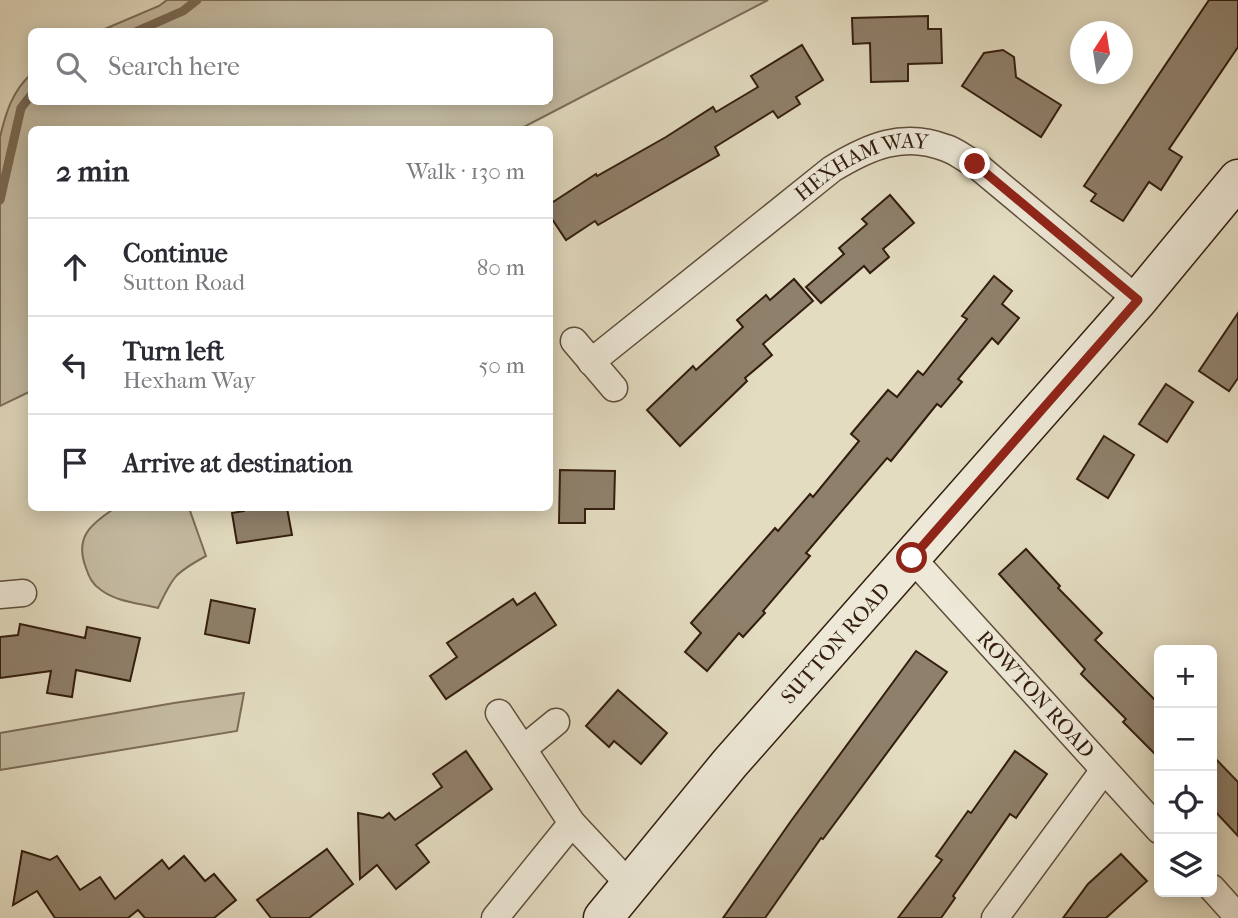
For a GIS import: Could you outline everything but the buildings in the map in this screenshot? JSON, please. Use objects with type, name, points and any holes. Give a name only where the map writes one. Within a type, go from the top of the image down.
[{"type":"street","name":"HEXHAM WAY","points":[[591,362],[832,169],[860,152],[888,142],[918,141],[936,145],[947,148],[975,164],[1138,300]]},
{"type":"street","name":"SUTTON ROAD","points":[[603,918],[730,763],[1138,300],[1238,179]]},
{"type":"street","points":[[574,341],[614,388]]},
{"type":"street","name":"ROWTON ROAD","points":[[912,558],[1154,825]]},
{"type":"street","points":[[499,713],[572,823],[629,884]]},
{"type":"street","points":[[523,750],[556,722]]},
{"type":"street","points":[[995,918],[1104,770]]},
{"type":"street","points":[[495,918],[572,823]]},
{"type":"street","points":[[1217,893],[1237,913]]},
{"type":"shaded area","points":[[167,0],[768,0],[526,126],[28,126],[28,392],[0,406],[0,137],[11,103],[28,78],[28,105],[553,105],[553,28],[107,28]]},
{"type":"shaded area","points":[[111,511],[190,511],[206,556],[176,576],[158,608],[121,600],[95,585],[88,574],[83,557],[82,548],[87,532]]},
{"type":"shaded area","points":[[244,693],[237,731],[0,770],[0,733]]},
{"type":"waterway","points":[[144,28],[183,11],[197,0]]},
{"type":"waterway","points":[[0,200],[21,108],[28,99]]},
{"type":"route","points":[[912,558],[1138,300],[975,164]]}]
